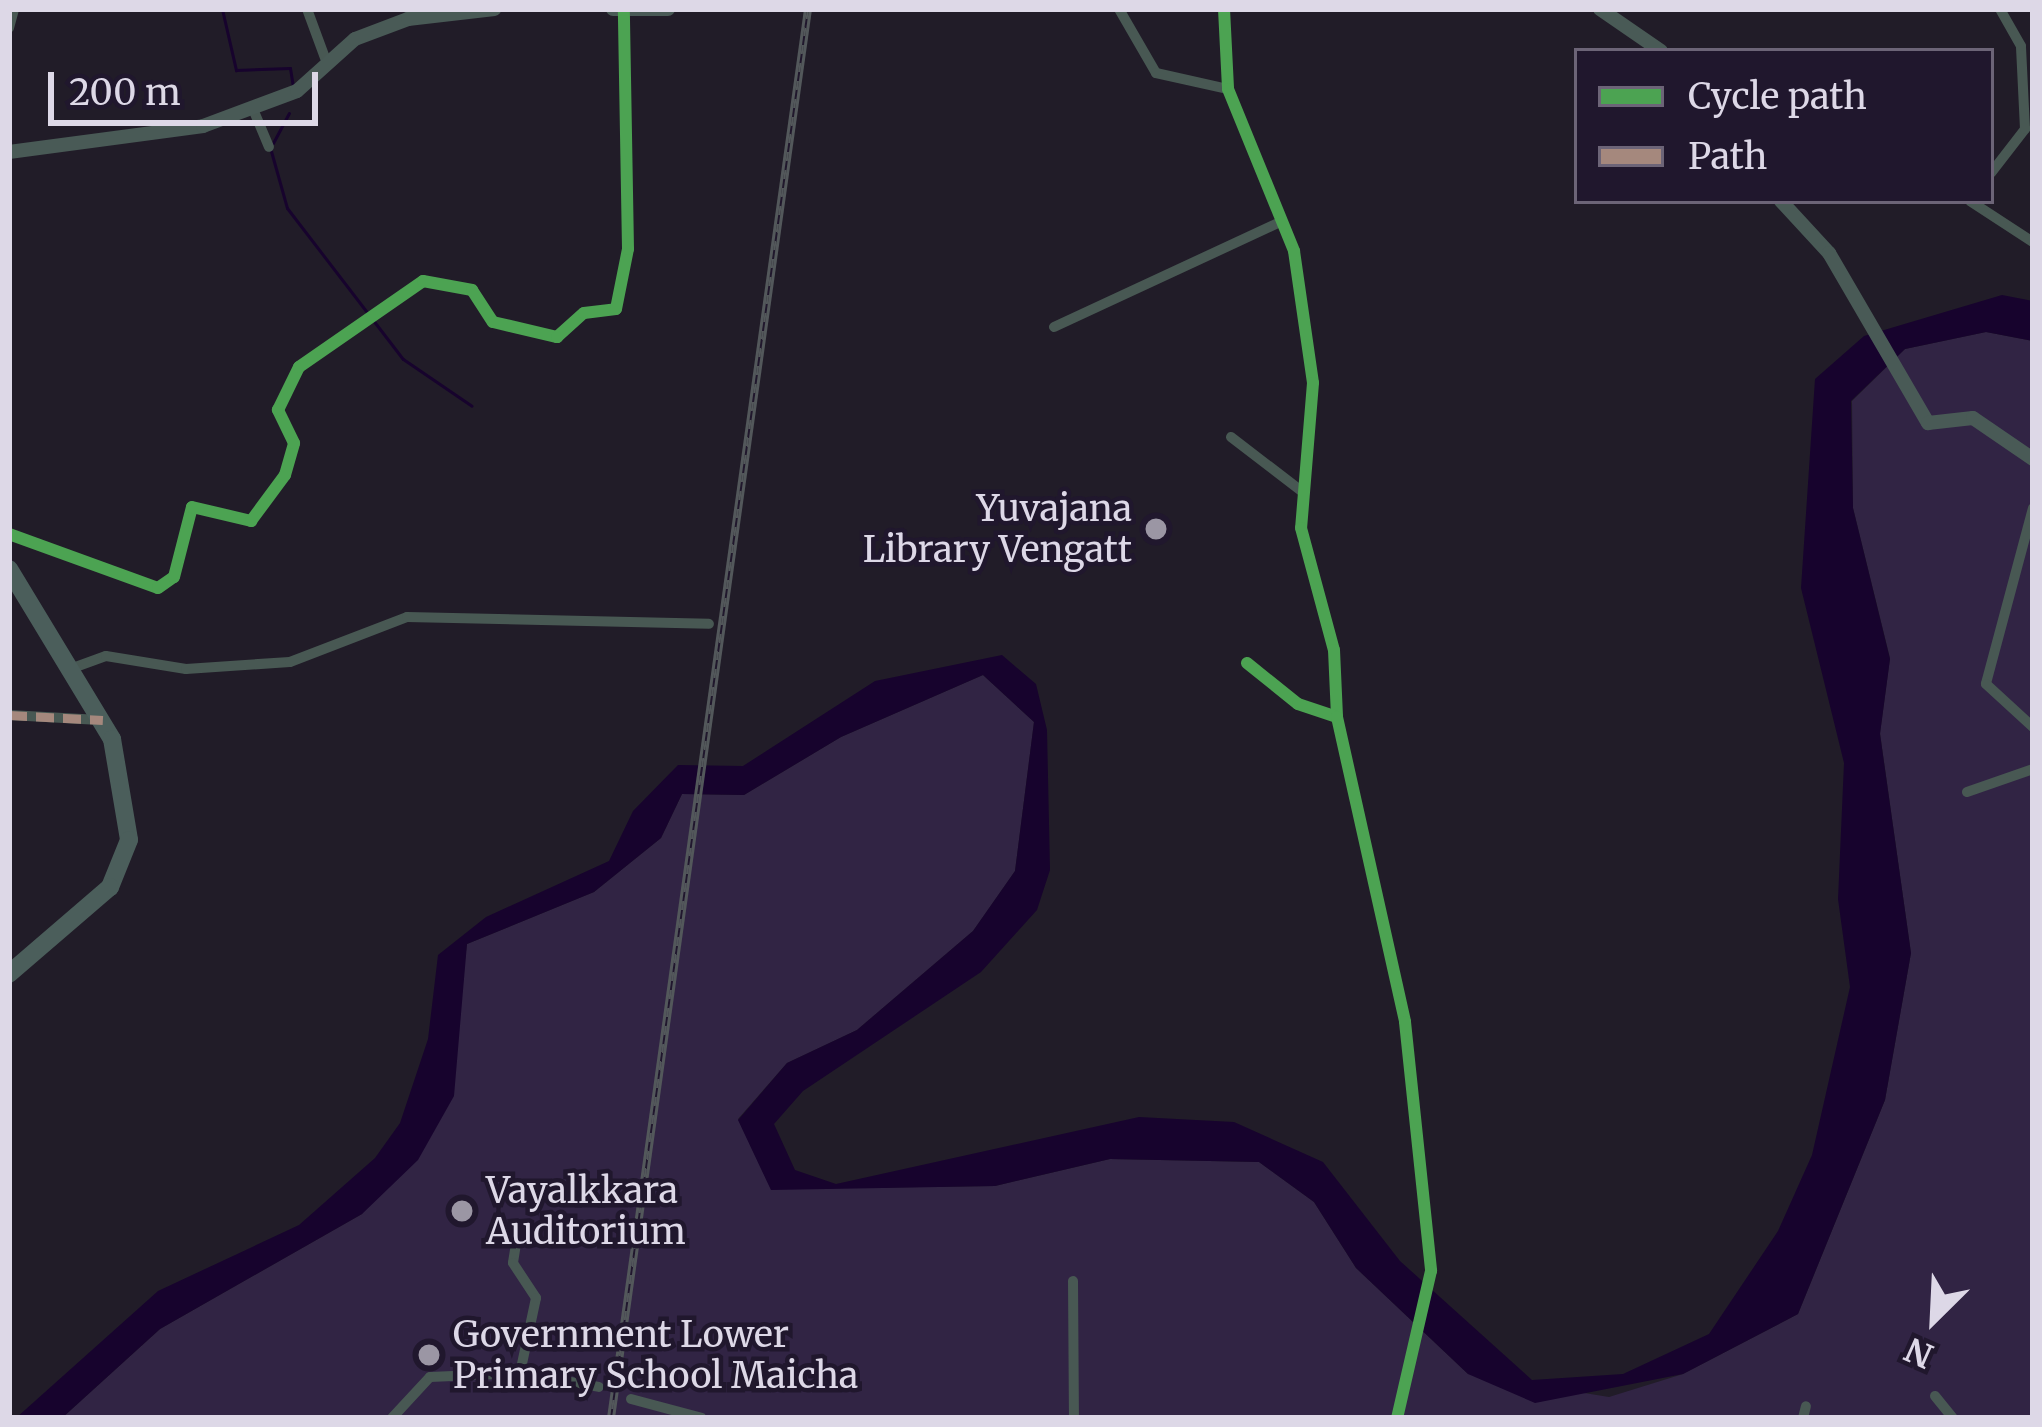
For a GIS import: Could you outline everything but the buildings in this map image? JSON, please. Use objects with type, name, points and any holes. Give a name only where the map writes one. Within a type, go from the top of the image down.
[{"type":"highway","points":[[9,569],[103,720],[123,783],[124,864],[87,913],[9,974]]},
{"type":"street","points":[[9,28],[14,9]]},
{"type":"street","points":[[307,9],[325,58]]},
{"type":"street","points":[[9,152],[126,143],[253,110],[297,91],[325,58],[408,19],[494,9]]},
{"type":"street","points":[[613,9],[668,9]]},
{"type":"street","points":[[1119,9],[1156,73],[1228,89]]},
{"type":"street","points":[[1224,9],[1228,89],[1282,221],[1312,383],[1304,493],[1337,716],[1406,1022],[1431,1270],[1397,1418]]},
{"type":"street","points":[[1600,9],[1657,48]]},
{"type":"street","points":[[1994,169],[2025,129],[2021,46],[2000,9]]},
{"type":"street","points":[[9,534],[158,589],[174,578],[192,507],[255,519],[292,458],[278,410],[299,367],[370,325],[423,281],[472,290],[493,322],[556,338],[584,313],[616,309],[628,249],[624,10]]},
{"type":"street","points":[[253,110],[269,147]]},
{"type":"street","points":[[1783,204],[1869,318],[1928,423],[1973,418],[2033,459]]},
{"type":"street","points":[[1975,204],[2033,242]]},
{"type":"street","points":[[1054,327],[1282,221]]},
{"type":"street","points":[[1231,437],[1304,493]]},
{"type":"street","points":[[2033,508],[1986,684],[2033,727]]},
{"type":"street","points":[[70,669],[106,656],[186,670],[290,662],[407,617],[709,624]]},
{"type":"street","points":[[1247,663],[1298,704],[1337,716]]},
{"type":"street","points":[[9,715],[103,720]]},
{"type":"street","points":[[1967,792],[2033,770]]},
{"type":"street","points":[[518,1231],[513,1263],[536,1298],[520,1373]]},
{"type":"street","points":[[1073,1281],[1074,1418]]},
{"type":"street","points":[[392,1418],[430,1377],[520,1373],[599,1387]]},
{"type":"street","points":[[1935,1396],[1953,1418]]},
{"type":"street","points":[[631,1399],[702,1418]]},
{"type":"shaded area","points":[[2002,295],[2033,301],[2033,341],[1986,332],[1905,349],[1851,401],[1853,508],[1890,659],[1880,734],[1911,953],[1885,1100],[1798,1314],[1683,1374],[1535,1403],[1468,1374],[1356,1268],[1314,1202],[1259,1162],[1110,1159],[995,1186],[771,1190],[738,1120],[787,1063],[857,1030],[973,931],[1015,871],[1034,722],[983,675],[841,737],[744,795],[682,794],[661,838],[594,892],[467,944],[454,1096],[418,1160],[362,1214],[160,1329],[62,1418],[16,1418],[158,1291],[299,1225],[375,1158],[400,1123],[428,1039],[438,955],[486,917],[609,861],[633,811],[678,765],[743,766],[875,681],[1002,655],[1036,684],[1047,730],[1050,870],[1037,910],[981,972],[803,1091],[774,1124],[795,1170],[836,1184],[1139,1117],[1234,1122],[1323,1162],[1400,1261],[1532,1380],[1623,1374],[1709,1334],[1778,1231],[1812,1155],[1850,987],[1838,899],[1844,763],[1801,588],[1815,379],[1864,336]]},
{"type":"shaded area","points":[[1986,332],[2033,341],[2033,1418],[62,1418],[160,1329],[362,1214],[457,1019],[467,944],[594,892],[661,838],[682,794],[744,795],[841,737],[983,675],[1034,722],[1015,871],[973,931],[857,1030],[787,1063],[738,1119],[771,1189],[995,1186],[1110,1159],[1259,1162],[1314,1202],[1356,1268],[1468,1374],[1609,1397],[1683,1374],[1798,1314],[1885,1100],[1911,953],[1880,733],[1890,658],[1853,508],[1852,401],[1905,349]]},
{"type":"waterway","points":[[222,9],[236,70],[290,68],[293,86]]},
{"type":"waterway","points":[[273,143],[289,113]]},
{"type":"waterway","points":[[271,151],[287,208],[403,359],[472,406]]},
{"type":"railway","points":[[611,1418],[808,9]]},
{"type":"marked path","points":[[9,715],[103,720]]},
{"type":"cycle path","points":[[1224,9],[1228,89],[1294,251],[1313,383],[1301,528],[1334,650],[1337,717]]},
{"type":"cycle path","points":[[9,534],[158,588],[174,577],[192,507],[251,521],[285,475],[294,443],[278,410],[299,367],[423,281],[472,290],[493,322],[557,337],[584,313],[616,309],[628,249],[624,10]]},
{"type":"cycle path","points":[[1247,663],[1298,704],[1337,717],[1405,1022],[1431,1271],[1397,1418]]},
{"type":"place","name":"Yuvajana Library Vengatt","points":[[1156,529]]},
{"type":"place","name":"Vayalkkara Auditorium","points":[[462,1211]]},
{"type":"place","name":"Government Lower Primary School Maicha","points":[[429,1355]]}]
